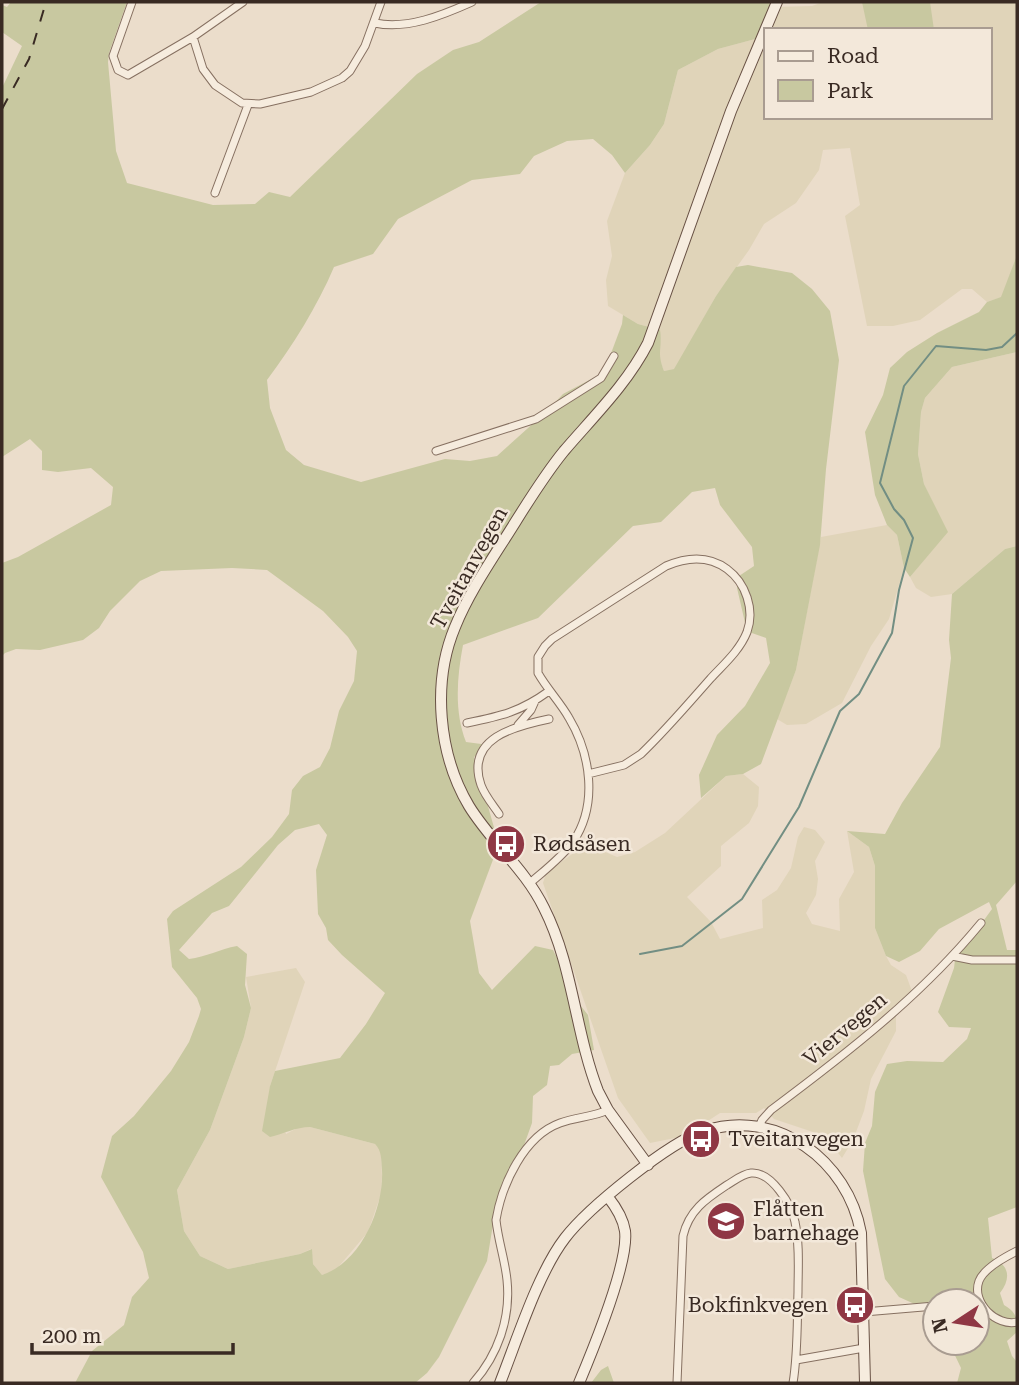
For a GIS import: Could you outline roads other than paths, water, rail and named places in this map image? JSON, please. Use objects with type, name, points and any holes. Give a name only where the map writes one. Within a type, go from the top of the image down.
[{"type":"main road","name":"Tveitanvegen","points":[[766,28],[777,2]]},
{"type":"main road","name":"Tveitanvegen","points":[[648,1165],[608,1110],[594,1081],[554,932],[544,907],[530,883],[478,820],[461,791],[446,743],[441,706],[444,670],[449,646],[465,607],[536,489],[642,356],[658,319],[734,101],[764,32]]},
{"type":"main road","points":[[500,1383],[558,1247],[579,1222],[679,1142],[703,1131],[732,1125],[759,1127],[786,1136],[813,1151],[836,1173],[848,1192],[857,1212],[861,1233],[865,1383]]},
{"type":"main road","points":[[579,1383],[599,1332],[625,1247],[623,1223],[608,1197]]},
{"type":"street","points":[[132,2],[113,56],[120,73],[128,75],[134,74],[193,37],[243,2]]},
{"type":"street","points":[[193,37],[200,63],[222,91],[248,104],[265,103],[310,92],[342,78],[357,61],[375,23],[381,2]]},
{"type":"street","points":[[375,23],[398,26],[472,2]]},
{"type":"street","points":[[215,193],[248,104]]},
{"type":"street","points":[[436,451],[536,419],[601,378],[614,356]]},
{"type":"street","points":[[530,883],[559,858],[574,840],[585,815],[589,788],[588,774],[575,728],[538,673],[538,657],[545,646],[666,566],[688,559],[708,560],[731,572],[747,597],[751,616],[742,643],[641,754],[624,765],[588,774]]},
{"type":"street","points":[[467,723],[525,708],[549,691]]},
{"type":"street","points":[[517,725],[531,710],[535,701]]},
{"type":"street","points":[[499,814],[481,785],[479,764],[482,753],[498,734],[517,725],[549,719]]},
{"type":"street","name":"Viervegen","points":[[759,1127],[762,1119],[771,1110],[847,1053],[952,956],[981,923]]},
{"type":"street","points":[[952,956],[972,961],[1017,960]]},
{"type":"street","points":[[473,1383],[487,1364],[504,1326],[508,1304],[507,1280],[496,1220],[505,1191],[524,1150],[536,1136],[551,1126],[608,1110]]},
{"type":"street","points":[[677,1383],[686,1225],[694,1211],[705,1201],[741,1176],[752,1173],[760,1174],[772,1183],[787,1203],[795,1222],[798,1255],[793,1383]]},
{"type":"street","points":[[978,1287],[984,1272],[1017,1251]]},
{"type":"street","points":[[864,1312],[921,1307]]},
{"type":"street","points":[[991,1313],[1002,1322],[1017,1322]]},
{"type":"street","points":[[796,1360],[864,1348]]},
{"type":"waterway","points":[[640,954],[682,946],[742,899],[799,807],[840,711],[859,694],[892,633],[899,590],[913,538],[880,483],[904,386],[936,346],[986,350],[1002,347],[1017,333]]},
{"type":"railway","points":[[2,109],[29,59],[46,2]]},
{"type":"place","name":"Rødsåsen","points":[[506,844]]},
{"type":"place","name":"Tveitanvegen","points":[[701,1139]]},
{"type":"place","name":"Flåtten barnehage","points":[[726,1221]]},
{"type":"place","name":"Bokfinkvegen","points":[[855,1305]]}]
